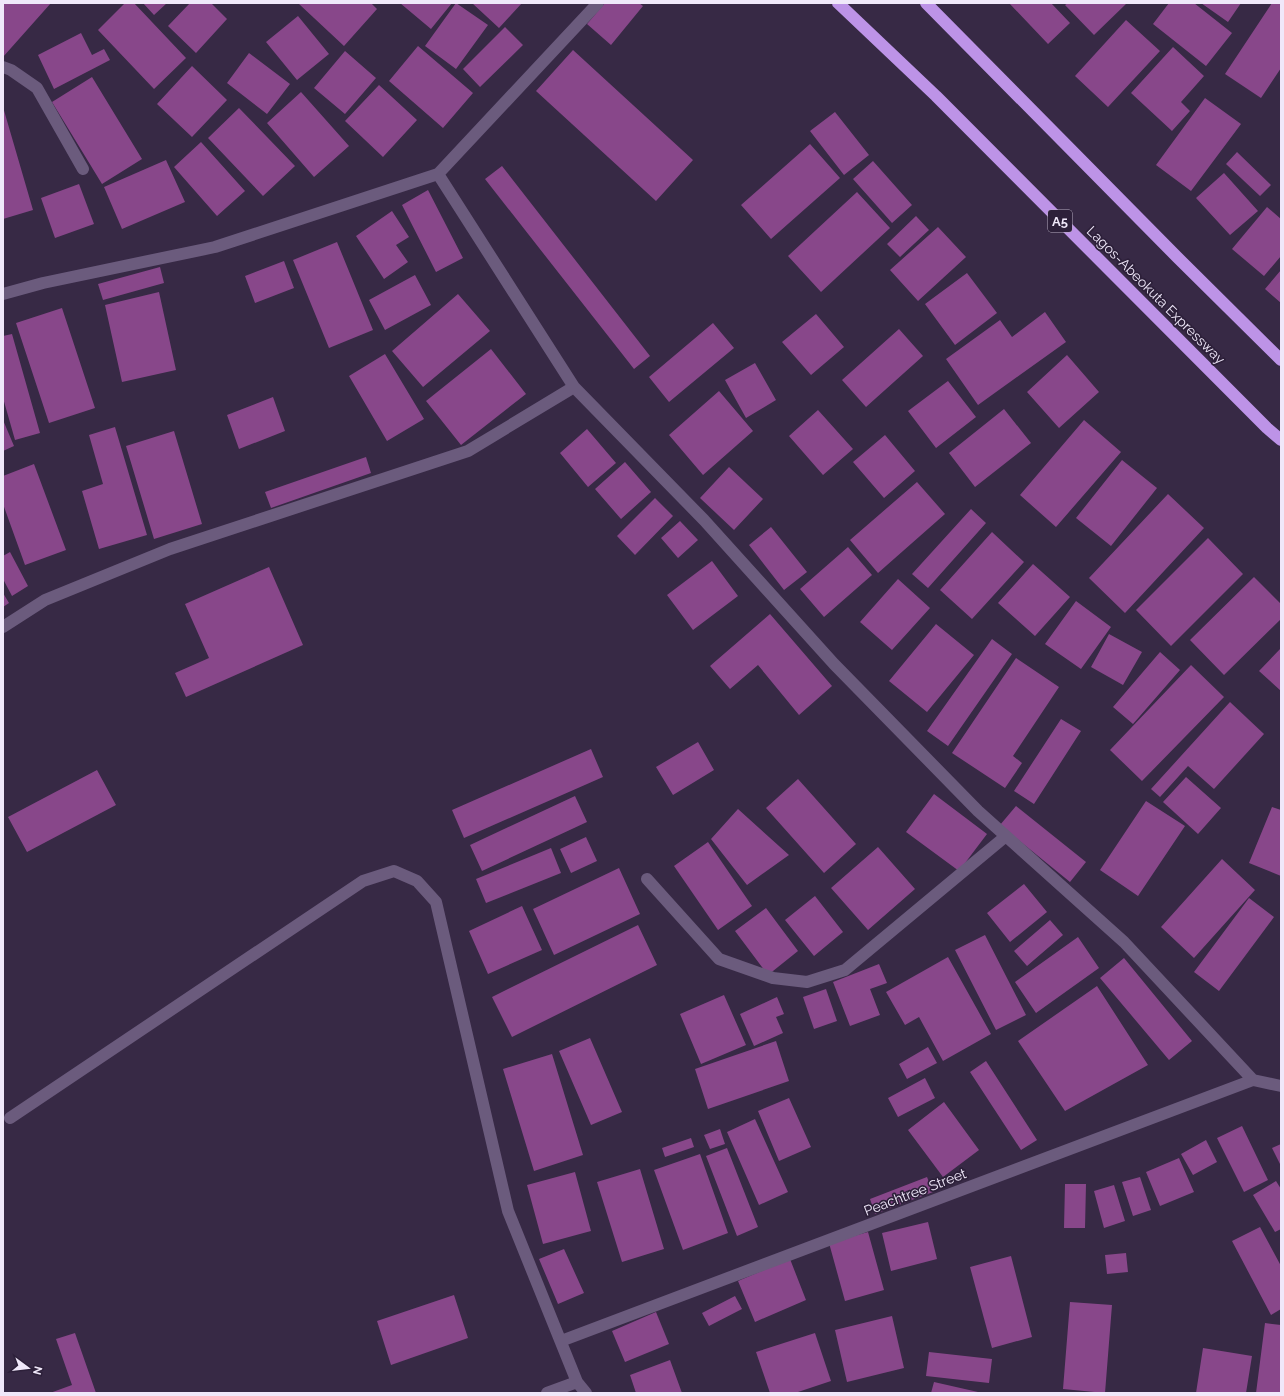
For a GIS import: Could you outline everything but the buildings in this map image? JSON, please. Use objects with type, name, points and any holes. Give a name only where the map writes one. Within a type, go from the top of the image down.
[{"type":"highway","name":"Lagos-Abeokuta Expressway","points":[[838,3],[936,96],[1267,428],[1281,440]]},
{"type":"highway","points":[[927,3],[1177,257],[1281,360]]},
{"type":"street","points":[[3,294],[43,283],[215,247],[438,174],[598,3]]},
{"type":"street","points":[[3,67],[11,70],[37,88],[83,169]]},
{"type":"street","points":[[438,174],[574,387],[704,520],[834,664],[978,811],[1124,942],[1253,1080],[1281,1086]]},
{"type":"street","points":[[3,627],[45,600],[170,550],[468,451],[574,387]]},
{"type":"street","points":[[647,879],[719,959],[773,978],[807,982],[845,970],[1006,836]]},
{"type":"street","points":[[10,1118],[363,881],[394,871],[417,881],[436,902],[508,1211],[577,1382],[586,1393]]},
{"type":"street","name":"Peachtree Street","points":[[561,1341],[1253,1080]]},
{"type":"street","points":[[547,1393],[577,1382]]}]
